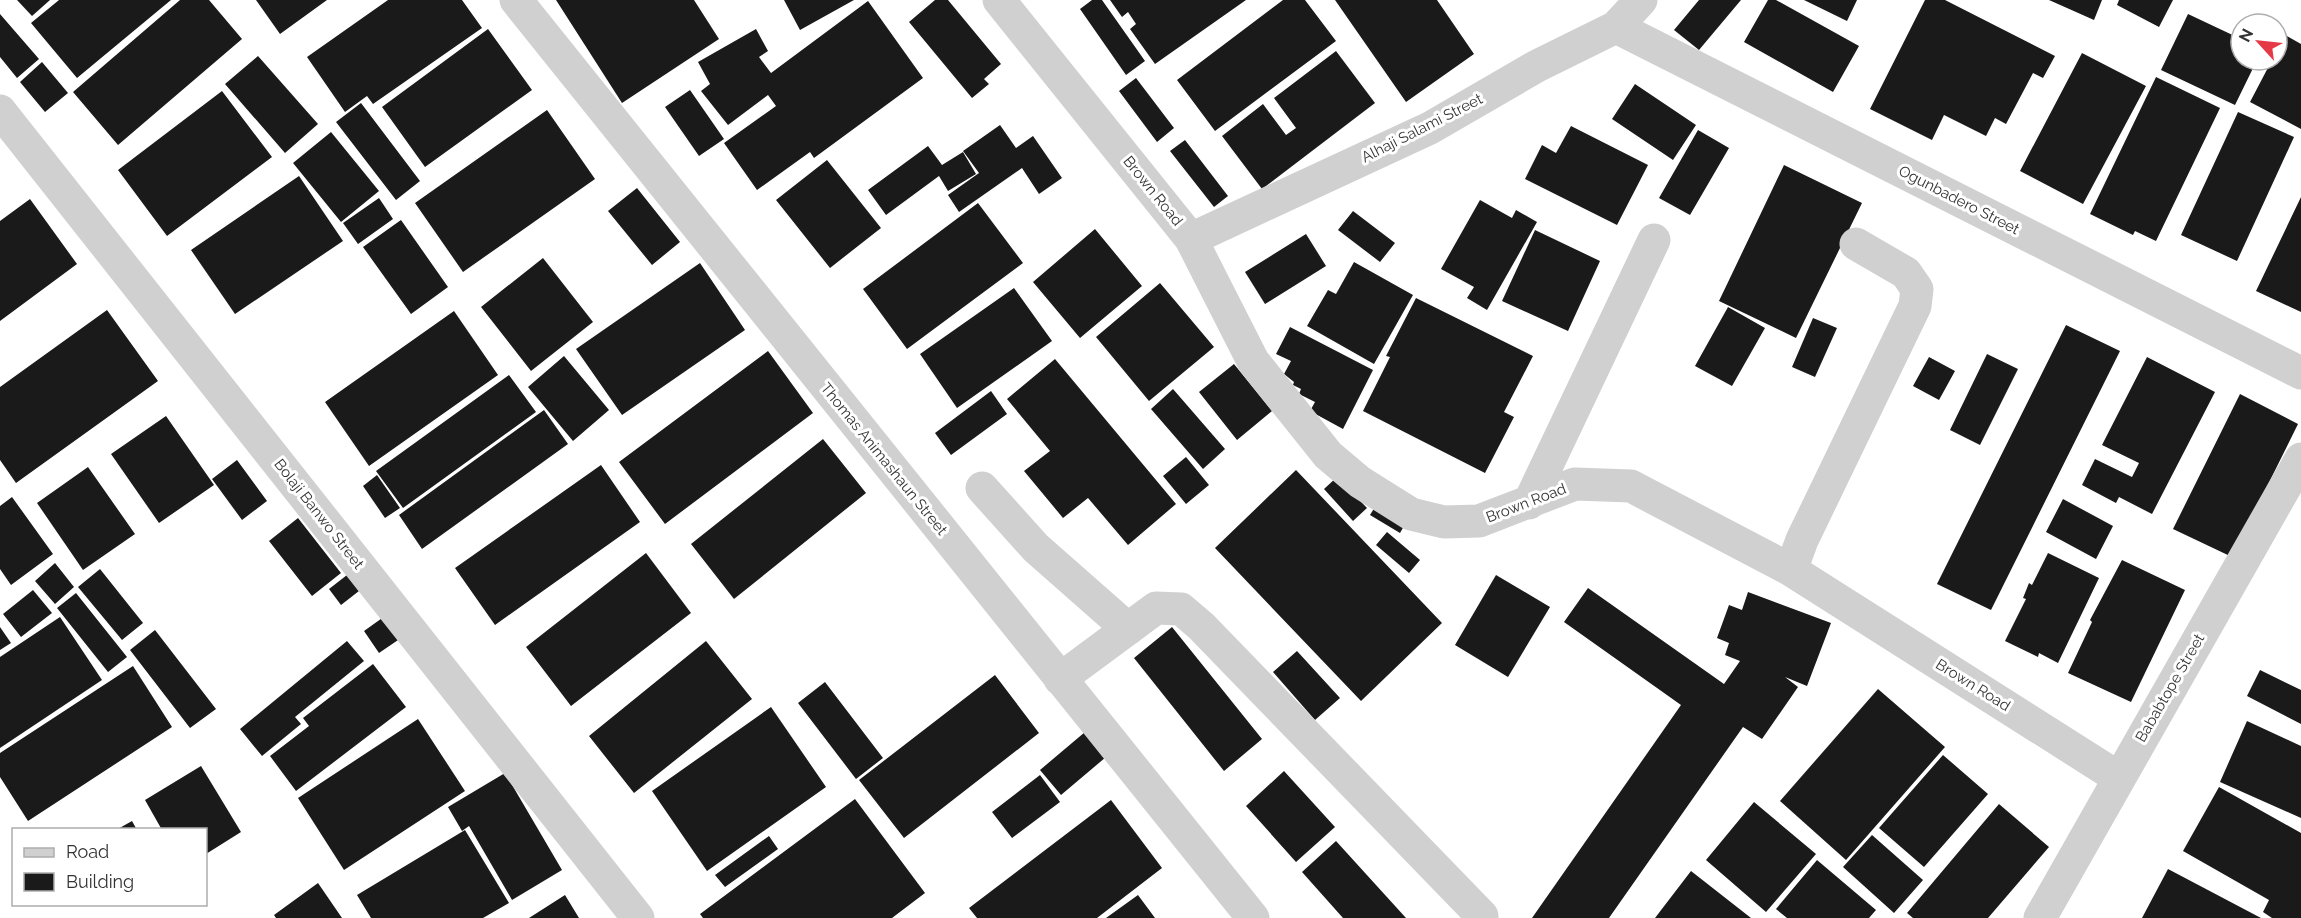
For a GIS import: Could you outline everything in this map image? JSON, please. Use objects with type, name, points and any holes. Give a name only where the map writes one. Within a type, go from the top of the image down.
[{"type":"street","name":"Thomas Animashaun Street","points":[[516,0],[1253,918]]},
{"type":"street","name":"Brown Road","points":[[999,0],[1191,239],[1253,361],[1328,455],[1360,482],[1411,514],[1444,522],[1479,521],[1575,484],[1631,486],[1791,570],[2119,778]]},
{"type":"street","name":"Alhaji Salami Street","points":[[1191,239],[1430,128],[1537,66],[1616,27],[1641,0]]},
{"type":"street","name":"Ogunbadero Street","points":[[1616,27],[2301,373]]},
{"type":"street","name":"Bolaji Banwo Street","points":[[0,111],[638,918]]},
{"type":"street","points":[[1529,503],[1654,240]]},
{"type":"street","points":[[1791,570],[1802,540],[1915,306],[1917,289],[1906,273],[1856,244]]},
{"type":"street","name":"Bababtope Street","points":[[2040,918],[2301,459]]},
{"type":"street","points":[[982,488],[1036,548],[1128,628]]},
{"type":"street","points":[[1060,678],[1156,608],[1181,609],[1201,626],[1482,916]]},
{"type":"building","points":[[17,0],[50,0],[32,16]]},
{"type":"building","points":[[59,0],[171,0],[77,78],[31,23]]},
{"type":"building","points":[[180,0],[209,0],[242,39],[118,145],[73,92]]},
{"type":"building","points":[[256,0],[327,0],[280,34]]},
{"type":"building","points":[[388,0],[462,0],[482,28],[373,104],[367,96],[345,112],[307,57]]},
{"type":"building","points":[[556,0],[694,0],[719,39],[622,103]]},
{"type":"building","points":[[784,0],[854,0],[800,30]]},
{"type":"building","points":[[935,0],[948,0],[1001,64],[984,79],[989,84],[972,98],[909,22]]},
{"type":"building","points":[[1092,0],[1102,0],[1145,61],[1126,75],[1080,9]]},
{"type":"building","points":[[1110,0],[1246,0],[1155,64],[1130,29],[1136,24],[1128,12],[1122,17]]},
{"type":"building","points":[[1283,0],[1305,0],[1336,41],[1215,131],[1177,80]]},
{"type":"building","points":[[1335,0],[1437,0],[1474,54],[1406,102]]},
{"type":"building","points":[[1699,0],[1741,0],[1699,50],[1674,30]]},
{"type":"building","points":[[1768,0],[1776,0],[1859,46],[1833,92],[1744,42]]},
{"type":"building","points":[[1804,0],[1857,0],[1847,21]]},
{"type":"building","points":[[1925,0],[1945,0],[2055,56],[2043,78],[2033,73],[2006,124],[1995,118],[1986,136],[1944,115],[1932,140],[1870,109]]},
{"type":"building","points":[[2049,0],[2102,0],[2094,20]]},
{"type":"building","points":[[2119,0],[2173,0],[2159,27],[2117,5]]},
{"type":"building","points":[[868,1],[923,78],[814,158],[810,152],[757,190],[724,143],[776,106],[768,95],[728,125],[701,91],[710,84],[698,62],[756,29],[768,51],[759,57],[771,73]]},
{"type":"building","points":[[0,14],[39,59],[17,78],[0,57]]},
{"type":"building","points":[[2188,14],[2229,33],[2229,72],[2251,72],[2235,105],[2161,70]]},
{"type":"building","points":[[488,29],[532,90],[425,167],[382,107]]},
{"type":"building","points":[[2289,37],[2301,44],[2301,129],[2250,102],[2266,72],[2289,72]]},
{"type":"building","points":[[1336,51],[1375,103],[1262,189],[1222,136],[1263,104],[1286,135],[1296,128],[1274,98]]},
{"type":"building","points":[[2082,53],[2146,86],[2083,204],[2020,171]]},
{"type":"building","points":[[258,56],[318,124],[285,153],[225,84]]},
{"type":"building","points":[[42,62],[68,93],[45,112],[20,82]]},
{"type":"building","points":[[2156,77],[2220,108],[2156,241],[2135,231],[2133,235],[2090,214]]},
{"type":"building","points":[[1136,78],[1174,128],[1157,142],[1119,91]]},
{"type":"building","points":[[1635,84],[1696,125],[1673,160],[1612,119]]},
{"type":"building","points":[[690,90],[724,139],[699,156],[665,107]]},
{"type":"building","points":[[222,91],[272,157],[167,236],[118,170]]},
{"type":"building","points":[[361,103],[420,181],[396,200],[336,122]]},
{"type":"building","points":[[547,110],[595,179],[463,272],[415,203]]},
{"type":"building","points":[[2238,112],[2294,137],[2237,261],[2181,235]]},
{"type":"building","points":[[1000,125],[1016,148],[1033,136],[1062,178],[1039,194],[1022,168],[959,212],[948,195],[979,173],[963,151]]},
{"type":"building","points":[[1571,126],[1648,165],[1617,225],[1525,179],[1542,145],[1556,153]]},
{"type":"building","points":[[1698,130],[1729,148],[1690,215],[1659,198]]},
{"type":"building","points":[[331,132],[379,191],[341,222],[293,163]]},
{"type":"building","points":[[1185,140],[1228,196],[1214,207],[1170,151]]},
{"type":"building","points":[[928,146],[942,165],[963,152],[976,174],[948,191],[939,176],[886,215],[868,190]]},
{"type":"building","points":[[827,160],[881,228],[830,268],[776,200]]},
{"type":"building","points":[[1784,165],[1862,203],[1796,338],[1719,301]]},
{"type":"building","points":[[299,176],[343,241],[235,314],[191,250]]},
{"type":"building","points":[[637,188],[680,242],[652,265],[608,211]]},
{"type":"building","points":[[2301,197],[2301,312],[2256,291]]},
{"type":"building","points":[[379,198],[393,219],[358,244],[343,223]]},
{"type":"building","points":[[30,199],[77,264],[0,321],[0,221]]},
{"type":"building","points":[[1480,200],[1512,218],[1516,210],[1537,222],[1487,310],[1467,298],[1474,287],[1441,269]]},
{"type":"building","points":[[978,203],[1023,263],[907,349],[863,289]]},
{"type":"building","points":[[1353,211],[1395,243],[1380,262],[1338,230]]},
{"type":"building","points":[[401,220],[448,287],[411,314],[363,247]]},
{"type":"building","points":[[1095,229],[1142,286],[1080,338],[1033,282]]},
{"type":"building","points":[[1535,230],[1600,261],[1568,331],[1502,301]]},
{"type":"building","points":[[1306,234],[1326,266],[1265,304],[1245,272]]},
{"type":"building","points":[[543,258],[593,322],[531,371],[481,307]]},
{"type":"building","points":[[1354,262],[1413,295],[1374,364],[1307,326],[1328,290],[1336,294]]},
{"type":"building","points":[[700,263],[745,330],[622,415],[576,349]]},
{"type":"building","points":[[1160,283],[1214,347],[1149,401],[1096,337]]},
{"type":"building","points":[[1014,288],[1052,341],[957,408],[920,354]]},
{"type":"building","points":[[1416,298],[1533,356],[1504,412],[1514,417],[1485,473],[1363,411],[1390,357],[1386,356]]},
{"type":"building","points":[[1728,307],[1765,328],[1732,386],[1695,366]]},
{"type":"building","points":[[107,310],[158,381],[16,483],[0,460],[0,387]]},
{"type":"building","points":[[454,311],[498,375],[369,466],[325,402]]},
{"type":"building","points":[[1813,318],[1837,328],[1815,377],[1792,367]]},
{"type":"building","points":[[2066,325],[2120,351],[1991,610],[1937,584]]},
{"type":"building","points":[[1290,327],[1373,370],[1343,429],[1310,411],[1315,402],[1299,394],[1301,389],[1293,385],[1294,382],[1284,374],[1291,361],[1276,354]]},
{"type":"building","points":[[768,351],[813,413],[665,524],[619,462]]},
{"type":"building","points":[[1987,354],[2018,369],[1980,445],[1950,430]]},
{"type":"building","points":[[564,356],[609,410],[573,441],[528,387]]},
{"type":"building","points":[[1929,357],[1955,371],[1939,400],[1913,386]]},
{"type":"building","points":[[2147,357],[2215,392],[2152,514],[2119,497],[2116,503],[2082,485],[2095,459],[2132,477],[2139,463],[2102,445]]},
{"type":"building","points":[[1055,359],[1176,504],[1128,545],[1088,498],[1063,518],[1024,471],[1050,451],[1007,399]]},
{"type":"building","points":[[1234,364],[1272,411],[1237,440],[1199,392]]},
{"type":"building","points":[[509,375],[536,412],[403,508],[376,471]]},
{"type":"building","points":[[1173,389],[1225,449],[1203,469],[1151,409]]},
{"type":"building","points":[[991,391],[1007,414],[951,455],[935,433]]},
{"type":"building","points":[[2240,394],[2298,424],[2232,557],[2173,529]]},
{"type":"building","points":[[544,410],[568,444],[422,549],[399,515]]},
{"type":"building","points":[[166,416],[214,485],[159,523],[111,454]]},
{"type":"building","points":[[823,439],[866,493],[734,599],[691,544]]},
{"type":"building","points":[[1186,457],[1209,485],[1186,504],[1163,476]]},
{"type":"building","points":[[237,460],[267,501],[242,520],[212,479]]},
{"type":"building","points":[[601,465],[640,522],[495,625],[455,568]]},
{"type":"building","points":[[88,467],[135,534],[83,570],[37,503]]},
{"type":"building","points":[[1296,470],[1442,623],[1361,701],[1215,548]]},
{"type":"building","points":[[377,475],[400,508],[385,518],[363,486]]},
{"type":"building","points":[[1337,477],[1367,508],[1353,521],[1324,489]]},
{"type":"building","points":[[12,497],[53,554],[11,585],[0,569],[0,506]]},
{"type":"building","points":[[2063,499],[2113,526],[2096,559],[2046,532]]},
{"type":"building","points":[[1378,502],[1408,519],[1400,533],[1370,515]]},
{"type":"building","points":[[298,518],[341,573],[312,596],[269,541]]},
{"type":"building","points":[[1387,532],[1420,560],[1409,573],[1376,545]]},
{"type":"building","points":[[646,553],[691,613],[571,706],[526,647]]},
{"type":"building","points":[[2048,553],[2099,578],[2058,663],[2039,653],[2038,657],[2005,641],[2026,599],[2023,598],[2029,583],[2032,585]]},
{"type":"building","points":[[2122,560],[2185,590],[2131,702],[2068,673],[2092,622],[2090,620]]},
{"type":"building","points":[[55,563],[74,587],[55,604],[35,581]]},
{"type":"building","points":[[100,569],[143,623],[122,640],[78,587]]},
{"type":"building","points":[[347,575],[359,591],[341,605],[329,589]]},
{"type":"building","points":[[1496,575],[1550,607],[1508,677],[1455,645]]},
{"type":"building","points":[[1588,588],[1724,684],[1740,661],[1725,655],[1729,643],[1717,638],[1729,605],[1742,610],[1748,592],[1831,623],[1807,686],[1785,677],[1798,687],[1762,739],[1743,727],[1609,918],[1532,918],[1681,705],[1564,622]]},
{"type":"building","points":[[33,590],[52,613],[21,637],[3,614]]},
{"type":"building","points":[[76,593],[127,657],[108,672],[57,608]]},
{"type":"building","points":[[385,616],[401,638],[379,653],[364,631]]},
{"type":"building","points":[[60,617],[102,680],[0,748],[0,657]]},
{"type":"building","points":[[0,627],[11,643],[0,650]]},
{"type":"building","points":[[1172,627],[1262,739],[1224,771],[1134,658]]},
{"type":"building","points":[[155,630],[216,709],[190,728],[130,650]]},
{"type":"building","points":[[347,641],[364,661],[295,717],[301,724],[262,756],[240,729]]},
{"type":"building","points":[[706,641],[752,699],[634,793],[589,736]]},
{"type":"building","points":[[1297,651],[1340,698],[1315,720],[1273,672]]},
{"type":"building","points":[[373,664],[406,707],[296,791],[270,756],[309,726],[303,718]]},
{"type":"building","points":[[133,666],[172,727],[28,821],[0,777],[0,753]]},
{"type":"building","points":[[2260,670],[2301,690],[2301,724],[2247,696]]},
{"type":"building","points":[[995,675],[1039,733],[904,838],[859,780]]},
{"type":"building","points":[[825,682],[883,758],[856,779],[798,703]]},
{"type":"building","points":[[1878,689],[1945,747],[1846,860],[1780,801]]},
{"type":"building","points":[[771,707],[826,787],[707,871],[652,791]]},
{"type":"building","points":[[418,719],[465,791],[344,870],[298,798]]},
{"type":"building","points":[[2247,721],[2301,746],[2301,818],[2220,782]]},
{"type":"building","points":[[1085,732],[1106,757],[1061,795],[1040,770]]},
{"type":"building","points":[[1943,755],[1988,794],[1924,867],[1879,828]]},
{"type":"building","points":[[201,766],[241,832],[207,853],[207,828],[161,828],[145,800]]},
{"type":"building","points":[[1284,771],[1335,827],[1296,862],[1246,806]]},
{"type":"building","points":[[505,773],[562,870],[512,900],[469,826],[462,831],[448,807]]},
{"type":"building","points":[[1040,775],[1060,802],[1012,838],[992,812]]},
{"type":"building","points":[[2219,787],[2301,833],[2301,918],[2272,918],[2263,912],[2269,900],[2183,851]]},
{"type":"building","points":[[855,799],[925,893],[892,918],[703,918],[700,914]]},
{"type":"building","points":[[1111,800],[1162,868],[1097,918],[977,918],[969,908]]},
{"type":"building","points":[[1754,802],[1816,854],[1766,912],[1706,860]]},
{"type":"building","points":[[1999,804],[2049,847],[1988,918],[1913,918],[1907,913]]},
{"type":"building","points":[[132,821],[136,828],[120,828]]},
{"type":"building","points":[[465,830],[509,903],[483,918],[371,918],[357,895]]},
{"type":"building","points":[[1872,835],[1923,880],[1894,913],[1843,867]]},
{"type":"building","points":[[769,836],[778,849],[725,887],[715,875]]},
{"type":"building","points":[[1336,841],[1406,918],[1343,918],[1302,872]]},
{"type":"building","points":[[1817,860],[1876,910],[1869,918],[1787,918],[1776,909]]},
{"type":"building","points":[[2168,869],[2261,918],[2142,918]]},
{"type":"building","points":[[1691,871],[1751,918],[1655,918]]},
{"type":"building","points":[[318,883],[342,918],[276,918],[274,915]]},
{"type":"building","points":[[565,895],[579,918],[529,918]]},
{"type":"building","points":[[1138,895],[1155,918],[1106,918]]}]
